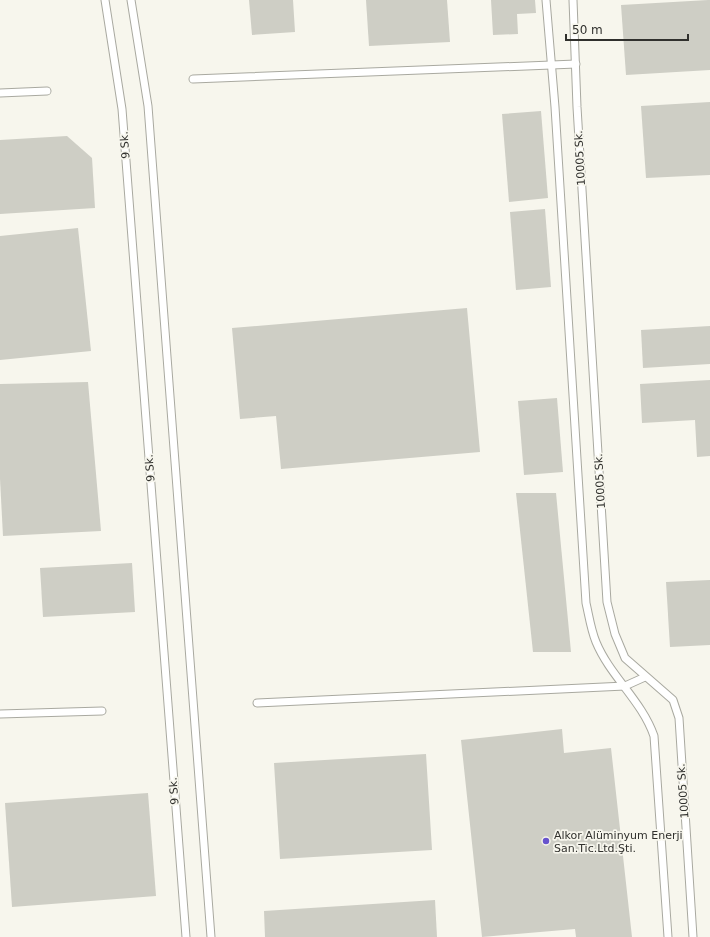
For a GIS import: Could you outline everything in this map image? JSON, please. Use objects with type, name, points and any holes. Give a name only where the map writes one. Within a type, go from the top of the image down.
[{"type":"lane","name":"9 Sk.","points":[[105,0],[122,109],[186,937]]},
{"type":"lane","points":[[131,0],[148,106],[211,937]]},
{"type":"lane","name":"10005 Sk.","points":[[546,0],[586,603],[596,643],[624,686],[649,720],[654,736],[668,937]]},
{"type":"lane","name":"10005 Sk.","points":[[573,0],[607,602],[615,634],[625,658],[644,677],[673,700],[678,718],[693,937]]},
{"type":"lane","points":[[193,80],[576,64]]},
{"type":"lane","points":[[0,93],[47,91]]},
{"type":"lane","points":[[257,703],[624,686],[644,677]]},
{"type":"lane","points":[[0,714],[102,711]]},
{"type":"building","points":[[249,0],[293,0],[295,32],[252,35]]},
{"type":"building","points":[[366,0],[447,0],[450,42],[369,46]]},
{"type":"building","points":[[491,0],[535,0],[536,13],[517,14],[518,34],[493,35]]},
{"type":"building","points":[[710,0],[710,70],[626,75],[621,5]]},
{"type":"building","points":[[710,102],[710,175],[646,178],[641,106]]},
{"type":"building","points":[[541,111],[548,198],[509,202],[502,114]]},
{"type":"building","points":[[67,136],[92,158],[95,208],[0,214],[0,140]]},
{"type":"building","points":[[545,209],[551,287],[516,290],[510,212]]},
{"type":"building","points":[[78,228],[91,351],[0,360],[0,236]]},
{"type":"building","points":[[467,308],[480,452],[281,469],[276,416],[240,419],[232,328]]},
{"type":"building","points":[[710,326],[710,364],[643,368],[641,330]]},
{"type":"building","points":[[710,380],[710,456],[697,457],[695,420],[642,423],[640,384]]},
{"type":"building","points":[[88,382],[101,531],[3,536],[0,479],[0,384]]},
{"type":"building","points":[[557,398],[563,472],[524,475],[518,401]]},
{"type":"building","points":[[516,493],[556,493],[571,652],[533,652]]},
{"type":"building","points":[[132,563],[135,612],[43,617],[40,568]]},
{"type":"building","points":[[710,580],[710,645],[670,647],[666,582]]},
{"type":"building","name":"Alkor Alüminyum Enerji San.Tic.Ltd.Şti.","points":[[562,729],[564,753],[611,748],[632,937],[576,937],[575,929],[482,937],[461,740]]},
{"type":"building","points":[[426,754],[432,850],[280,859],[274,763]]},
{"type":"building","points":[[148,793],[156,896],[12,907],[5,803]]},
{"type":"building","points":[[435,900],[437,937],[265,937],[264,911]]},
{"type":"place","name":"Alkor Alüminyum Enerji San.Tic.Ltd.Şti.","points":[[546,841]]}]
